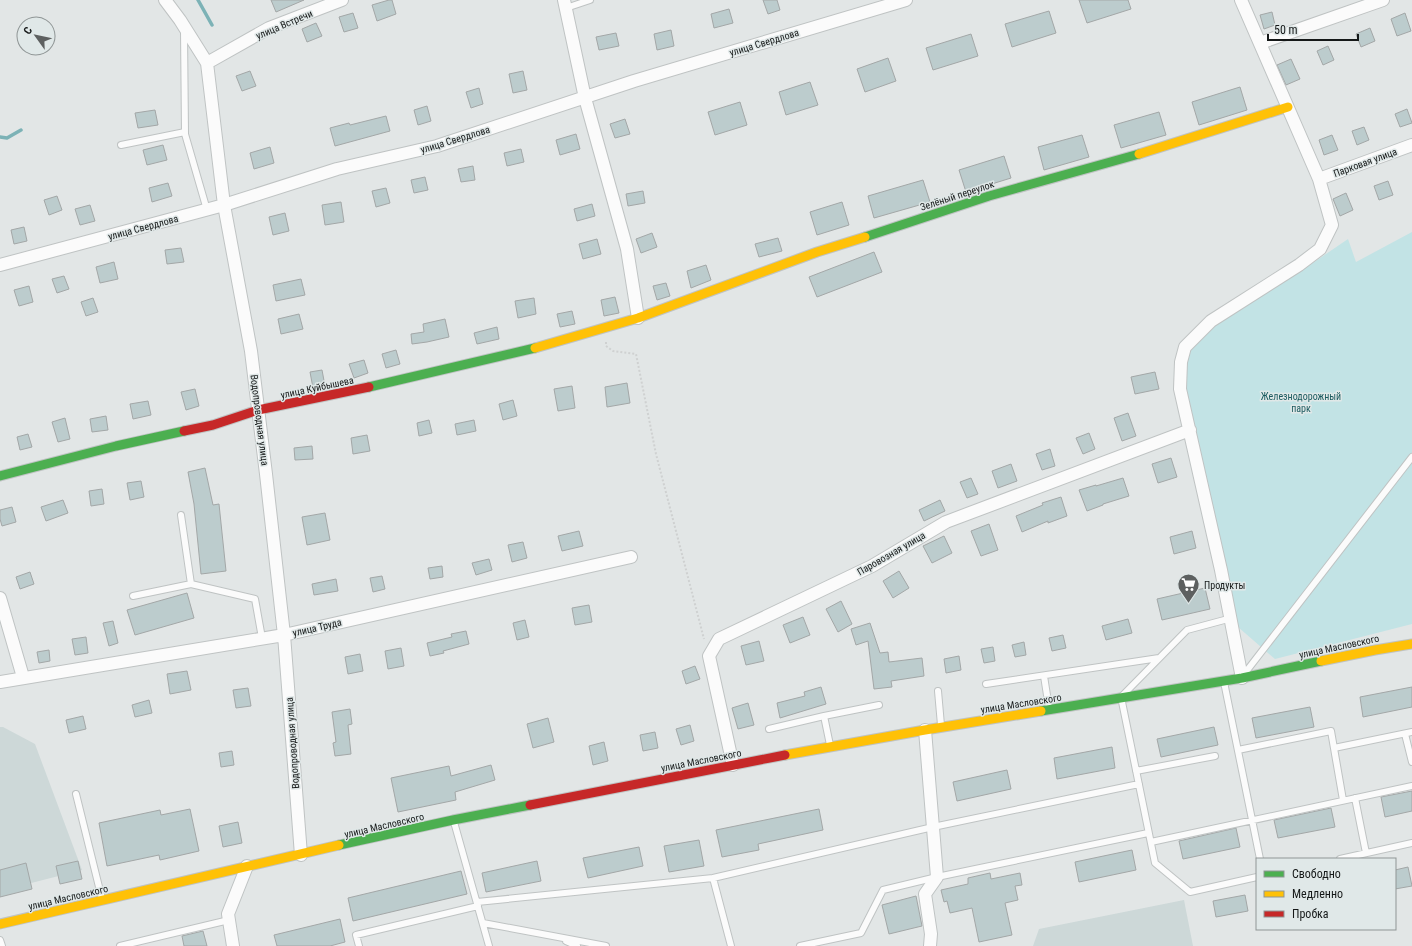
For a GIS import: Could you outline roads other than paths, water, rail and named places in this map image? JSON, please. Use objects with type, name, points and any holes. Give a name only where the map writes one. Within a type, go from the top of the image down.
[{"type":"street","name":"Водопроводная улица","points":[[165,0],[184,26],[207,63],[224,206],[251,351],[284,635],[301,855]]},
{"type":"street","name":"улица Встречи","points":[[207,63],[269,28],[342,0]]},
{"type":"street","name":"улица Свердлова","points":[[0,265],[224,206],[337,169],[437,146],[641,79],[906,0]]},
{"type":"street","points":[[1241,0],[1319,179],[1332,225],[1320,249],[1299,265],[1211,321],[1185,347],[1181,362],[1180,388],[1221,570],[1242,678]]},
{"type":"street","points":[[1260,43],[1383,0]]},
{"type":"street","points":[[565,4],[585,98],[627,249],[638,318]]},
{"type":"street","name":"Зелёный переулок","points":[[638,318],[817,252],[989,196],[1153,150],[1288,107]]},
{"type":"street","name":"Парковая улица","points":[[1319,179],[1412,145]]},
{"type":"street","name":"улица Куйбышева","points":[[0,476],[116,446],[213,425],[258,410],[380,385],[532,349],[638,318]]},
{"type":"street","name":"Паровозная улица","points":[[733,765],[709,656],[719,639],[872,566],[946,522],[1190,430]]},
{"type":"street","name":"улица Труда","points":[[0,682],[284,635],[631,557]]},
{"type":"street","points":[[0,598],[23,678]]},
{"type":"street","name":"улица Масловского","points":[[0,924],[247,866],[453,820],[830,747],[1121,697],[1242,678],[1375,650],[1412,644]]},
{"type":"street","points":[[925,730],[937,877],[925,894],[931,934],[930,946]]},
{"type":"street","points":[[233,946],[228,914],[247,866]]},
{"type":"lane","points":[[565,4],[590,0]]},
{"type":"lane","points":[[184,26],[185,132],[207,210]]},
{"type":"lane","points":[[121,145],[185,132]]},
{"type":"lane","points":[[1242,678],[1412,457]]},
{"type":"lane","points":[[181,515],[191,584]]},
{"type":"lane","points":[[133,596],[191,584],[255,599],[262,638]]},
{"type":"lane","points":[[1228,619],[1187,630],[1121,697],[1148,833],[1156,863],[1190,892],[1256,877]]},
{"type":"lane","points":[[986,684],[1159,658]]},
{"type":"lane","points":[[1044,676],[1050,709]]},
{"type":"lane","points":[[1224,680],[1260,858]]},
{"type":"lane","points":[[938,691],[942,727]]},
{"type":"lane","points":[[769,729],[879,705]]},
{"type":"lane","points":[[824,716],[830,747]]},
{"type":"lane","points":[[1238,750],[1331,732],[1343,800]]},
{"type":"lane","points":[[1334,748],[1409,733],[1412,762]]},
{"type":"lane","points":[[1136,771],[1215,756]]},
{"type":"lane","points":[[359,946],[356,935],[477,904],[713,878],[933,827],[1139,784]]},
{"type":"lane","points":[[1151,842],[1412,786]]},
{"type":"lane","points":[[76,794],[102,900]]},
{"type":"lane","points":[[1355,798],[1366,853]]},
{"type":"lane","points":[[453,820],[489,946]]},
{"type":"lane","points":[[800,946],[861,933],[883,890],[937,877],[1148,833]]},
{"type":"lane","points":[[1344,858],[1412,843]]},
{"type":"lane","points":[[713,878],[731,946]]},
{"type":"lane","points":[[120,946],[229,920]]},
{"type":"lane","points":[[483,923],[606,946]]},
{"type":"lane","points":[[560,937],[577,946]]},
{"type":"lane","points":[[0,940],[2,946]]},
{"type":"waterway","points":[[198,0],[212,25]]},
{"type":"waterway","points":[[0,137],[7,138],[21,130]]},
{"type":"place","name":"Продукты","points":[[1189,604]]},
{"type":"park label","name":"Железнодорожный парк","points":[[1301,402]]}]
